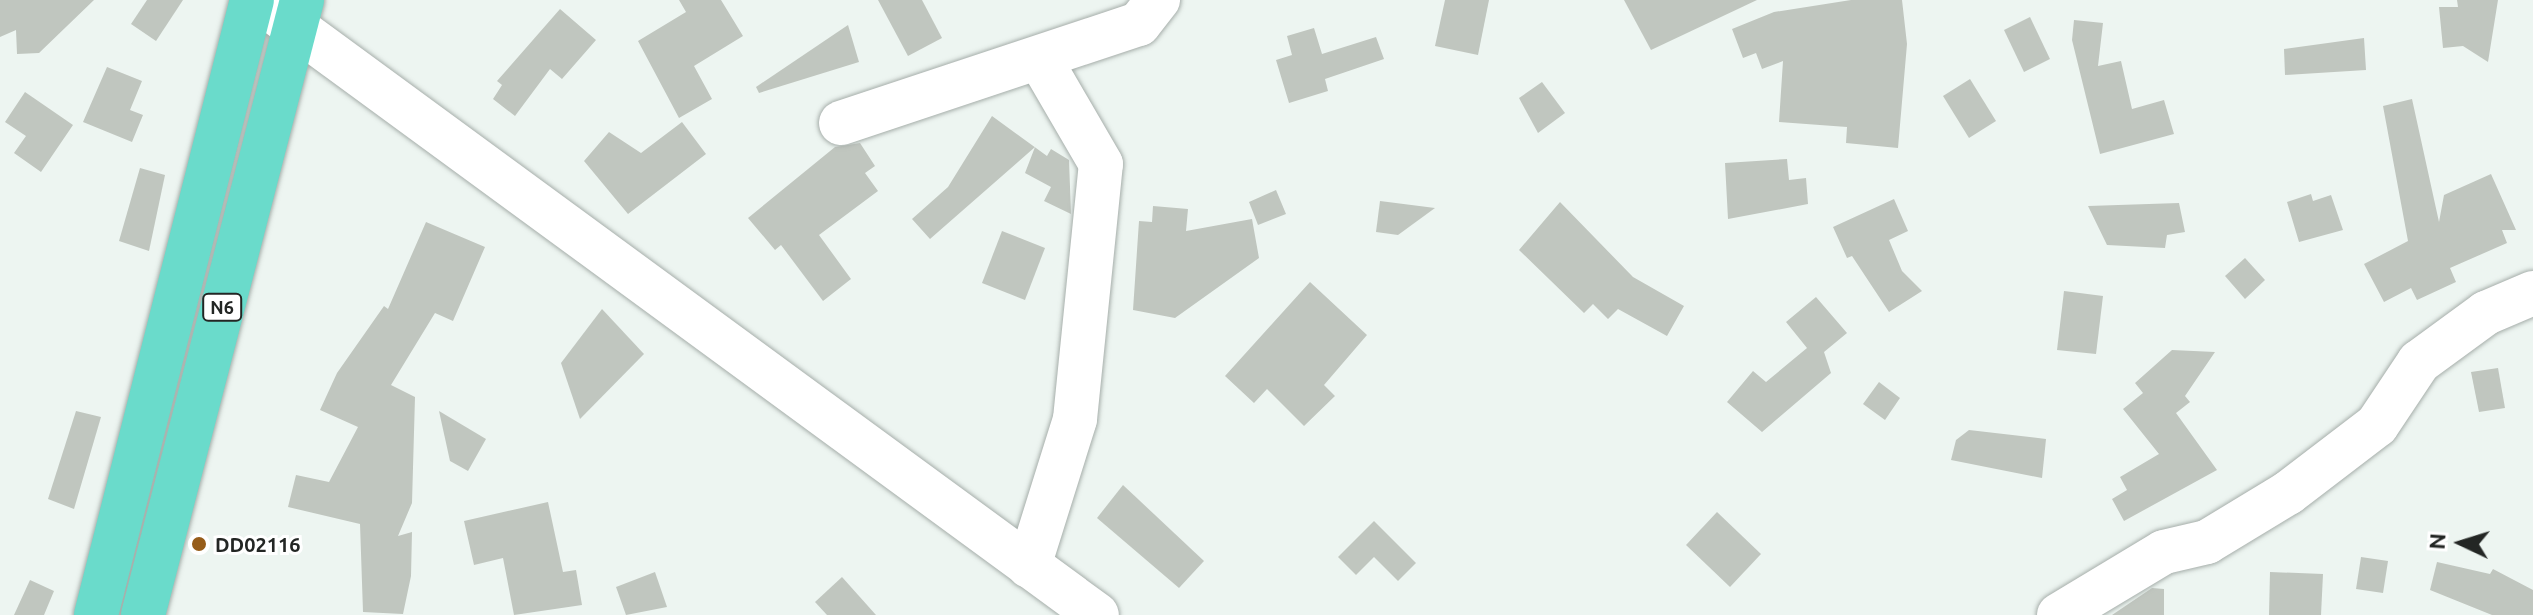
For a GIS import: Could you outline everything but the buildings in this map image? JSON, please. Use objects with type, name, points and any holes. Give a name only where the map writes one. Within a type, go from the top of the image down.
[{"type":"highway","name":"N6","points":[[96,615],[252,0]]},
{"type":"highway","name":"N6","points":[[143,615],[299,12]]},
{"type":"street","points":[[258,0],[299,12],[1097,615]]},
{"type":"street","points":[[841,123],[1041,61],[1139,24],[1158,0]]},
{"type":"street","points":[[1029,566],[1075,419],[1101,164],[1041,61]]},
{"type":"street","points":[[2059,615],[2164,552],[2207,542],[2288,493],[2377,425],[2419,362],[2486,313],[2533,293]]},
{"type":"place","name":"DD02116","points":[[199,544]]}]
